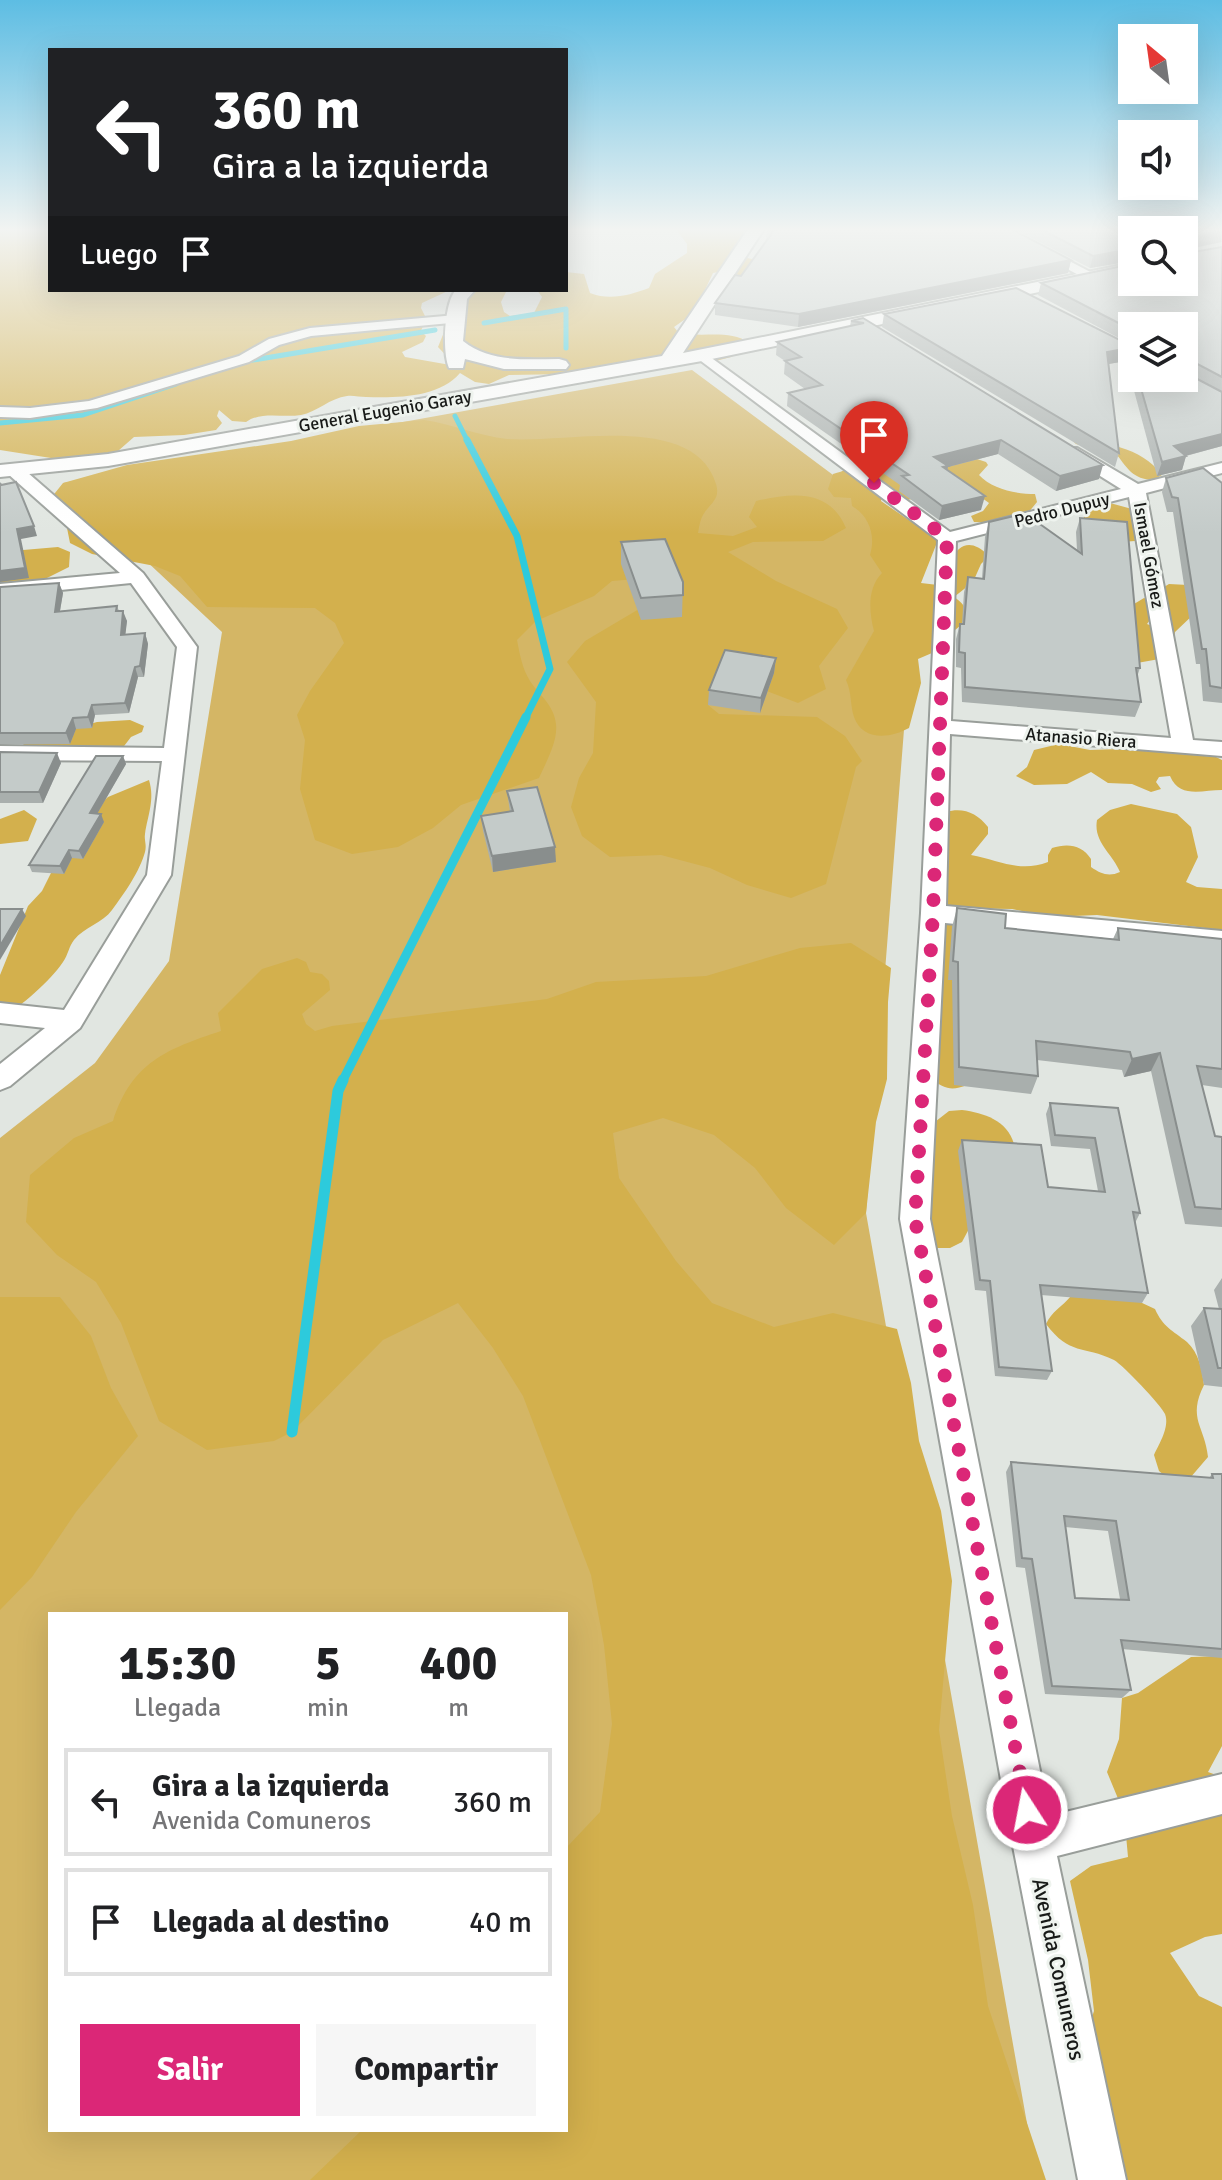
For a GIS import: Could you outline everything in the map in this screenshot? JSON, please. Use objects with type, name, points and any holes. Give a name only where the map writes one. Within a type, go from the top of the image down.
[{"type":"street","points":[[0,412],[30,413],[91,405],[244,359],[274,342],[324,331]]},
{"type":"street","points":[[455,331],[460,397]]},
{"type":"street","points":[[454,343],[462,351],[485,361],[605,366],[663,362],[685,331]]},
{"type":"street","name":"General Eugenio Garay","points":[[5,469],[108,460],[824,331]]},
{"type":"street","points":[[876,331],[889,339]]},
{"type":"street","points":[[702,355],[947,538]]},
{"type":"street","name":"Ismael Gómez","points":[[1059,443],[1137,491],[1183,745]]},
{"type":"street","name":"Pedro Dupuy","points":[[947,538],[1222,468]]},
{"type":"street","points":[[0,1079],[71,1021],[159,875],[187,647],[136,577],[5,469]]},
{"type":"street","name":"Avenida Comuneros","points":[[947,538],[933,913],[915,1219],[1033,1841],[1102,2180]]},
{"type":"street","points":[[0,590],[136,577]]},
{"type":"street","name":"Atanasio Riera","points":[[940,727],[1222,749]]},
{"type":"street","points":[[0,753],[176,755]]},
{"type":"street","points":[[933,913],[1222,940]]},
{"type":"street","points":[[0,1013],[71,1021]]},
{"type":"street","points":[[1033,1841],[1222,1794]]},
{"type":"shaded area","points":[[0,331],[421,331],[426,336],[423,342],[402,352],[405,357],[456,366],[438,347],[445,331],[677,331],[733,336],[750,343],[748,348],[731,357],[708,363],[681,362],[568,374],[509,375],[489,384],[475,382],[460,373],[441,387],[416,395],[347,396],[301,415],[265,416],[246,422],[232,421],[219,410],[217,416],[222,423],[216,430],[134,437],[118,451],[85,457],[51,458],[0,450]]},
{"type":"shaded area","points":[[692,370],[919,539],[866,1213],[1037,2180],[0,2180],[0,1138],[95,1063],[169,961],[222,632],[63,483]]},
{"type":"shaded area","points":[[424,420],[507,439],[625,436],[655,439],[682,447],[703,461],[717,489],[716,498],[702,517],[698,533],[733,536],[757,527],[749,517],[756,501],[783,496],[808,496],[820,500],[839,515],[846,528],[823,541],[753,542],[728,552],[776,581],[837,609],[848,628],[819,666],[826,689],[798,703],[764,690],[708,705],[719,714],[817,717],[845,736],[862,761],[856,767],[826,884],[791,898],[747,885],[710,868],[661,855],[610,857],[582,836],[571,807],[579,778],[593,753],[596,702],[567,662],[585,641],[639,609],[648,578],[612,581],[594,596],[536,621],[517,640],[527,676],[555,717],[553,745],[539,778],[461,805],[433,828],[398,847],[352,854],[315,840],[300,789],[305,740],[297,715],[344,643],[335,623],[315,608],[207,607],[180,576],[155,566],[92,554],[70,543],[67,528],[51,498],[63,483],[127,465],[291,441],[359,426]]},
{"type":"shaded area","points":[[1070,438],[1108,444],[1132,452],[1153,465],[1162,475],[1153,480],[1140,478],[1117,455],[1076,444]]},
{"type":"shaded area","points":[[867,453],[923,495],[903,500],[883,494],[881,501],[938,540],[921,583],[938,585],[951,558],[963,546],[979,548],[989,556],[981,564],[973,582],[954,597],[966,613],[955,630],[955,639],[946,647],[918,659],[921,683],[909,728],[886,736],[871,734],[858,725],[846,680],[874,631],[870,600],[882,573],[870,555],[872,540],[867,521],[852,506],[851,498],[834,497],[828,489],[833,474],[847,469]]},
{"type":"shaded area","points":[[965,455],[986,462],[988,465],[979,475],[991,484],[1012,492],[1035,494],[1037,502],[1028,513],[1030,521],[1025,524],[974,522],[971,516],[983,511],[989,503],[939,467]]},
{"type":"shaded area","points":[[1110,503],[1132,509],[1139,518],[1133,525],[1135,541],[1121,542],[1082,521],[1088,509]]},
{"type":"shaded area","points":[[58,547],[70,552],[69,567],[33,585],[0,593],[0,552]]},
{"type":"shaded area","points":[[1169,584],[1188,585],[1195,613],[1175,632],[1165,658],[1137,663],[1134,604],[1144,598],[1152,601],[1153,616],[1147,624],[1155,627],[1167,601],[1164,587]]},
{"type":"shaded area","points":[[130,720],[144,726],[142,732],[131,737],[121,750],[27,748],[22,743],[97,722]]},
{"type":"shaded area","points":[[1059,744],[1090,750],[1121,749],[1216,757],[1222,760],[1222,790],[1186,791],[1170,776],[1159,777],[1156,782],[1161,789],[1151,792],[1132,784],[1108,783],[1091,772],[1067,784],[1034,785],[1016,776],[1027,767],[1034,750]]},
{"type":"shaded area","points":[[149,780],[151,801],[145,834],[146,849],[122,897],[108,914],[74,940],[51,977],[26,1001],[0,1018],[0,975],[28,906],[42,891],[58,859],[103,820],[94,810],[108,797]]},
{"type":"shaded area","points":[[1131,804],[1177,814],[1191,827],[1198,857],[1186,882],[1197,887],[1222,889],[1222,930],[1097,915],[1050,917],[1012,909],[948,908],[924,899],[922,880],[925,868],[946,812],[969,812],[988,827],[988,834],[971,855],[1028,866],[1048,862],[1052,848],[1069,846],[1087,854],[1091,867],[1112,874],[1120,872],[1098,835],[1097,820],[1110,810]]},
{"type":"shaded area","points":[[24,810],[37,819],[28,841],[0,844],[0,819]]},
{"type":"shaded area","points":[[957,920],[967,1085],[952,1088],[932,1079],[935,924]]},
{"type":"shaded area","points":[[851,943],[891,968],[887,1079],[876,1122],[866,1213],[834,1245],[786,1208],[755,1168],[714,1135],[663,1118],[613,1133],[619,1178],[676,1261],[712,1303],[774,1327],[833,1313],[897,1329],[911,1383],[919,1441],[941,1511],[952,1581],[939,1730],[952,1816],[973,1905],[988,2006],[1046,2180],[310,2180],[360,2132],[568,2132],[568,1846],[600,1812],[612,1724],[604,1645],[591,1575],[523,1396],[493,1348],[458,1303],[383,1340],[292,1432],[274,1441],[207,1450],[159,1421],[121,1323],[96,1282],[57,1255],[26,1222],[30,1175],[74,1138],[113,1121],[130,1085],[154,1061],[184,1044],[221,1031],[218,1013],[262,969],[297,958],[306,962],[310,972],[322,974],[329,981],[330,990],[302,1014],[306,1024],[315,1031],[332,1026],[547,999],[596,982],[706,976],[800,948]]},
{"type":"shaded area","points":[[962,1110],[994,1119],[1006,1129],[1014,1144],[962,1242],[950,1248],[935,1248],[924,1237],[931,1125],[949,1111]]},
{"type":"shaded area","points":[[1071,1296],[1140,1302],[1155,1309],[1165,1324],[1194,1351],[1204,1385],[1197,1415],[1208,1457],[1190,1478],[1174,1483],[1159,1471],[1154,1455],[1166,1424],[1165,1414],[1141,1386],[1114,1360],[1062,1341],[1046,1324]]},
{"type":"shaded area","points":[[0,1297],[60,1297],[91,1336],[111,1388],[138,1436],[76,1512],[32,1577],[0,1610]]},
{"type":"shaded area","points":[[1222,1656],[1222,1746],[1208,1772],[1222,1777],[1222,1934],[1205,1937],[1170,1953],[1199,1996],[1222,2007],[1222,2180],[1092,2180],[1073,2076],[1094,2011],[1088,1960],[1070,1881],[1091,1866],[1128,1857],[1124,1813],[1107,1772],[1119,1739],[1122,1698],[1138,1693],[1191,1657]]},
{"type":"building","points":[[829,331],[884,331],[1103,465],[1060,476],[1001,440],[934,457],[948,466],[943,467],[985,496],[942,506],[902,476],[909,475],[788,393],[822,385],[785,361],[801,357],[777,342]]},
{"type":"building","points":[[912,331],[1101,331],[1118,339],[1118,350],[1107,352],[1119,453]]},
{"type":"building","points":[[1198,331],[1222,331],[1222,377],[1198,364]]},
{"type":"building","points":[[1198,379],[1222,392],[1222,434],[1174,446],[1186,456],[1162,462],[1142,392],[1198,392]]},
{"type":"building","points":[[1203,468],[1222,483],[1222,688],[1210,686],[1178,498],[1172,497],[1166,478]]},
{"type":"building","points":[[16,482],[34,526],[17,529],[25,568],[0,571],[0,483]]},
{"type":"building","points":[[1014,516],[1027,524],[1037,522],[1082,554],[1080,518],[1127,522],[1141,702],[965,687],[965,653],[959,652],[968,577],[984,579],[989,522]]},
{"type":"building","points":[[665,539],[683,582],[683,595],[641,598],[621,542]]},
{"type":"building","points":[[59,583],[55,612],[117,606],[116,611],[123,611],[121,635],[145,633],[140,666],[135,667],[125,703],[92,705],[88,717],[73,718],[66,733],[0,733],[0,587]]},
{"type":"building","points":[[725,650],[776,658],[761,698],[709,690]]},
{"type":"building","points":[[0,752],[57,753],[39,792],[0,792]]},
{"type":"building","points":[[96,756],[123,756],[90,813],[101,814],[79,851],[69,850],[60,866],[29,865]]},
{"type":"building","points":[[537,787],[555,847],[492,856],[481,816],[513,811],[507,791]]},
{"type":"building","points":[[957,908],[1006,914],[1005,928],[1119,940],[1118,928],[1222,939],[1222,1069],[1197,1066],[1215,1136],[1222,1137],[1222,1209],[1195,1207],[1160,1053],[1132,1059],[1130,1052],[1036,1041],[1038,1076],[959,1067],[958,962],[953,961]]},
{"type":"building","points":[[0,909],[22,909],[0,946]]},
{"type":"building","points":[[1050,1103],[1118,1108],[1140,1213],[1133,1212],[1148,1293],[1040,1285],[1052,1371],[999,1367],[990,1281],[980,1280],[962,1140],[1041,1145],[1048,1187],[1105,1192],[1095,1138],[1055,1135]]},
{"type":"building","points":[[1204,1308],[1222,1309],[1222,1368],[1218,1368]]},
{"type":"building","points":[[1011,1462],[1213,1478],[1212,1474],[1222,1474],[1222,1649],[1121,1640],[1131,1690],[1052,1686],[1032,1559],[1022,1558]],"holes":[[[1064,1516],[1116,1521],[1129,1600],[1075,1598]]]},
{"type":"waterway","points":[[241,362],[431,331]]},
{"type":"waterway","points":[[566,331],[566,348]]},
{"type":"waterway","points":[[0,423],[83,415],[176,384]]},
{"type":"waterway","points":[[455,416],[467,440]]},
{"type":"waterway","points":[[467,440],[517,536],[550,669],[526,717]]},
{"type":"waterway","points":[[343,1080],[526,717]]},
{"type":"waterway","points":[[292,1432],[338,1091],[343,1080]]},
{"type":"route","points":[[874,483],[947,538],[933,913],[915,1219],[1027,1810]]}]
